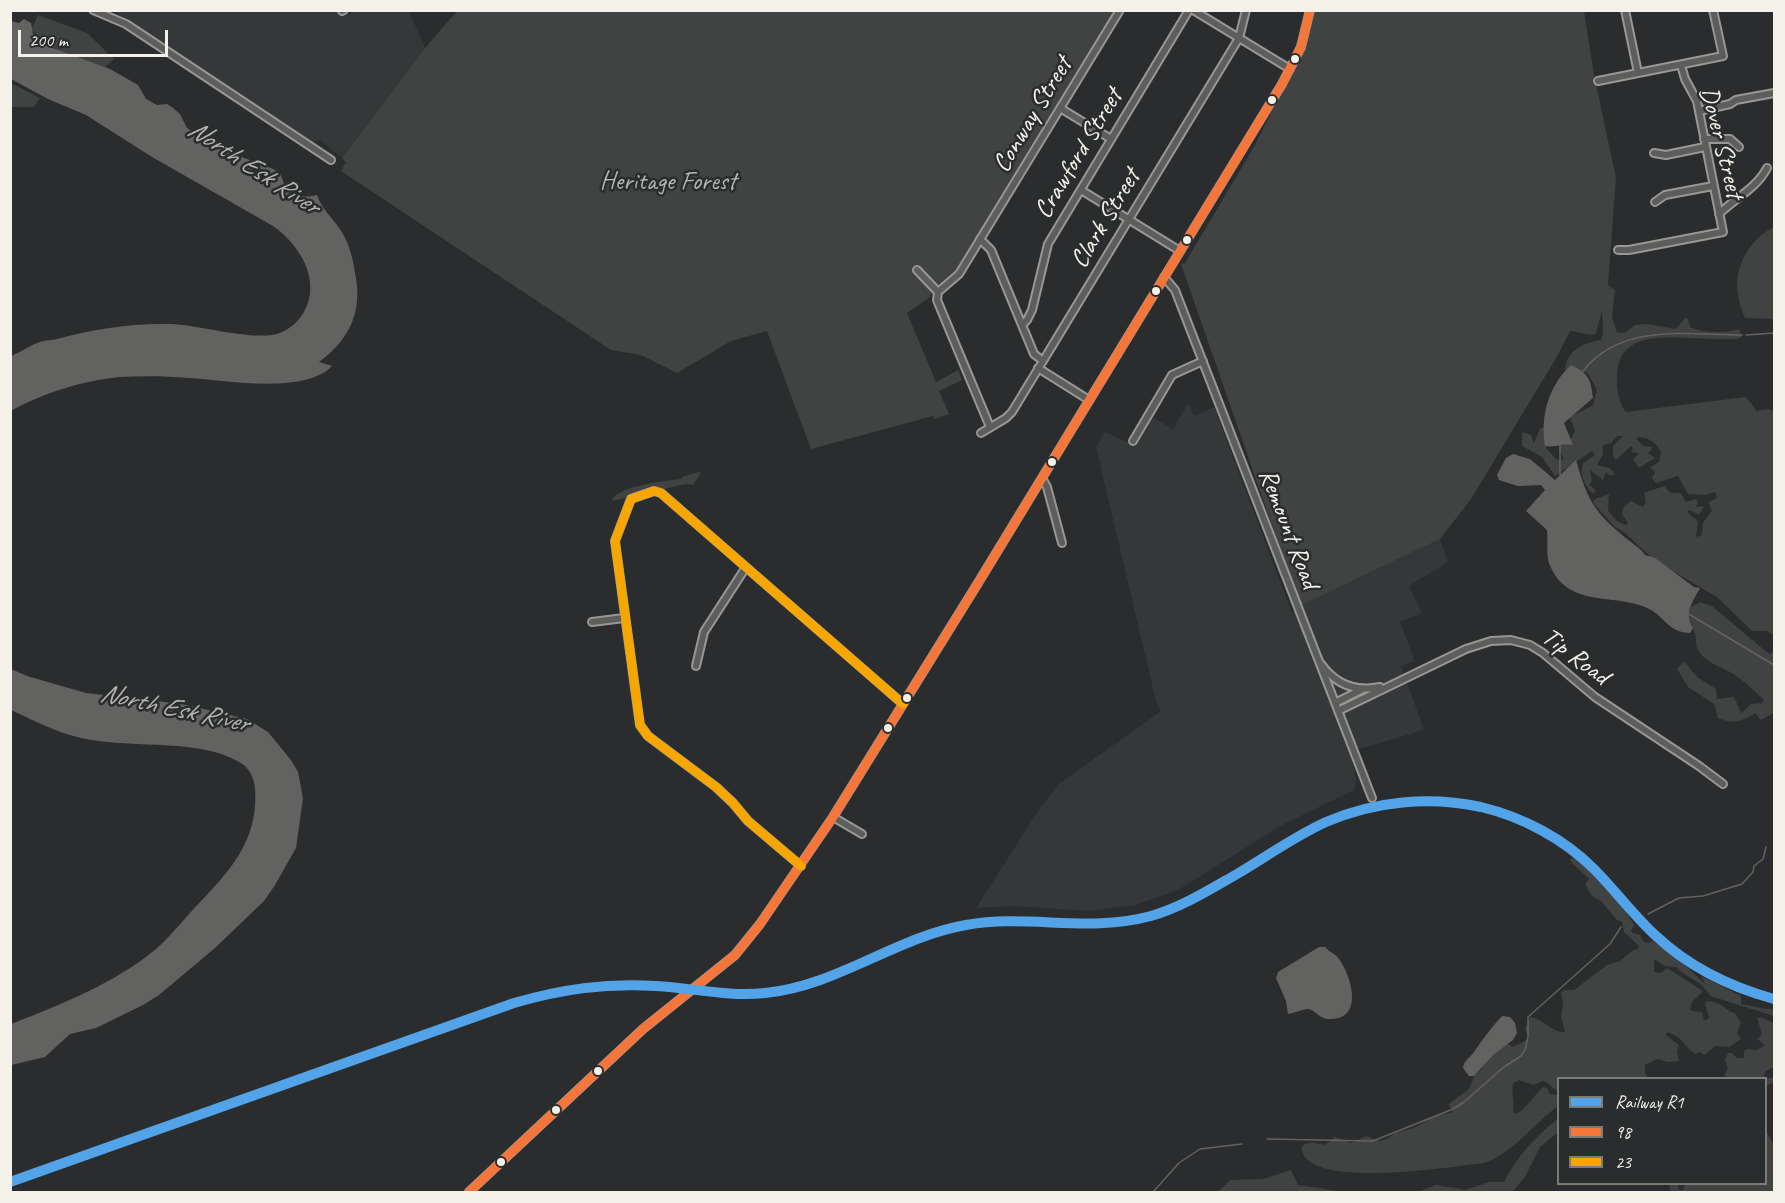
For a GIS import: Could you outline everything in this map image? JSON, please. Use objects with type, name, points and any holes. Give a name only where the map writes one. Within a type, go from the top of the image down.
[{"type":"street","points":[[93,10],[126,24],[331,160]]},
{"type":"street","name":"Conway Street","points":[[938,292],[957,277],[1120,10]]},
{"type":"street","points":[[1191,10],[1290,69]]},
{"type":"street","name":"Crawford Street","points":[[1022,325],[1032,310],[1048,244],[1191,10]]},
{"type":"street","name":"Clark Street","points":[[981,433],[1009,416],[1239,38],[1246,10]]},
{"type":"street","points":[[469,1192],[643,1029],[744,946],[801,866],[1042,478],[1290,69],[1305,36],[1310,10]]},
{"type":"street","points":[[1625,10],[1638,73]]},
{"type":"street","points":[[1598,81],[1723,56],[1713,10]]},
{"type":"street","name":"Dover Street","points":[[1618,250],[1629,250],[1723,232],[1697,101],[1685,79],[1681,65]]},
{"type":"street","points":[[1699,111],[1730,104],[1736,100],[1774,93]]},
{"type":"street","points":[[1060,108],[1111,139]]},
{"type":"street","points":[[1704,139],[1730,139],[1739,147]]},
{"type":"street","points":[[1654,153],[1666,155],[1706,147]]},
{"type":"street","points":[[1719,214],[1756,185],[1767,168]]},
{"type":"street","points":[[1655,202],[1665,195],[1713,186]]},
{"type":"street","points":[[1081,190],[1180,250]]},
{"type":"street","points":[[980,239],[991,250],[1034,354],[1043,361]]},
{"type":"street","points":[[917,270],[938,292],[937,300],[990,428]]},
{"type":"street","name":"Remount Road","points":[[1164,277],[1175,290],[1372,798]]},
{"type":"street","points":[[1133,441],[1172,375],[1203,361]]},
{"type":"street","points":[[1038,368],[1089,400]]},
{"type":"street","points":[[1042,478],[1047,487],[1062,543]]},
{"type":"street","points":[[801,866],[748,821],[721,791],[643,731],[638,718],[615,546],[616,535],[631,499],[658,491],[903,704]]},
{"type":"street","points":[[696,666],[704,632],[746,567]]},
{"type":"street","points":[[592,622],[624,618]]},
{"type":"street","name":"Tip Road","points":[[1338,711],[1482,644],[1503,640],[1519,641],[1543,653],[1595,697],[1723,784]]},
{"type":"street","points":[[1317,658],[1337,681],[1360,690],[1362,699]]},
{"type":"street","name":"Tip Road","points":[[1335,703],[1360,690],[1389,686]]},
{"type":"street","points":[[833,817],[861,834]]},
{"type":"shaded area","points":[[336,10],[342,17],[357,11],[409,11],[425,48],[342,158],[320,140],[313,142],[114,11]]},
{"type":"shaded area","points":[[1188,403],[1194,416],[1214,407],[1292,613],[1300,606],[1440,539],[1448,562],[1409,586],[1422,613],[1400,622],[1415,661],[1401,666],[1424,730],[1359,749],[1345,714],[1337,719],[1354,768],[1356,781],[1354,790],[1280,826],[1183,887],[1169,893],[1136,905],[1090,911],[1013,906],[976,908],[1040,808],[1060,783],[1161,711],[1156,701],[1096,447],[1105,432],[1125,441],[1139,442],[1153,418],[1173,429]]},
{"type":"green space","name":"Heritage Forest","points":[[457,11],[1114,11],[955,271],[936,286],[929,298],[907,313],[936,382],[958,370],[962,380],[939,391],[949,414],[935,419],[933,416],[811,449],[767,331],[731,341],[677,373],[641,355],[611,350],[341,171],[346,162],[342,158],[425,48]]},
{"type":"green space","points":[[1311,11],[1584,11],[1594,75],[1616,178],[1608,285],[1615,290],[1612,317],[1617,332],[1624,333],[1635,325],[1647,324],[1676,329],[1685,318],[1688,319],[1690,327],[1695,329],[1721,332],[1739,329],[1742,337],[1737,339],[1667,337],[1644,340],[1634,344],[1620,360],[1617,373],[1619,399],[1626,412],[1746,397],[1757,411],[1769,409],[1774,412],[1774,636],[1767,631],[1752,631],[1717,597],[1654,560],[1624,532],[1615,527],[1593,502],[1609,494],[1608,511],[1617,521],[1626,525],[1628,523],[1622,514],[1623,508],[1631,501],[1643,507],[1646,502],[1644,493],[1664,486],[1671,493],[1681,493],[1686,502],[1696,499],[1698,502],[1696,507],[1704,506],[1699,515],[1690,510],[1687,512],[1698,521],[1696,537],[1702,535],[1703,522],[1712,511],[1708,502],[1717,498],[1715,492],[1705,495],[1688,494],[1678,476],[1656,483],[1652,478],[1655,473],[1650,467],[1659,462],[1661,452],[1657,445],[1644,438],[1636,438],[1643,446],[1653,447],[1648,453],[1655,458],[1639,468],[1633,459],[1639,453],[1631,452],[1633,448],[1631,446],[1616,460],[1613,456],[1613,446],[1623,436],[1617,436],[1611,443],[1603,445],[1603,454],[1597,465],[1610,468],[1615,474],[1610,476],[1606,472],[1603,480],[1590,470],[1592,481],[1589,485],[1596,490],[1593,494],[1582,476],[1583,463],[1595,455],[1592,451],[1555,476],[1542,457],[1522,446],[1522,432],[1531,435],[1534,443],[1540,429],[1546,426],[1549,430],[1546,448],[1557,460],[1564,459],[1559,449],[1563,442],[1570,441],[1575,431],[1570,417],[1593,405],[1597,390],[1587,372],[1574,374],[1565,370],[1566,363],[1577,349],[1601,340],[1602,310],[1596,333],[1593,335],[1570,331],[1558,355],[1471,499],[1440,539],[1300,606],[1181,264],[1185,263],[1255,145],[1287,80]]},
{"type":"green space","points":[[38,15],[87,33],[114,59],[103,69],[59,52],[31,30]]},
{"type":"green space","points":[[11,83],[40,98],[34,107],[11,107]]},
{"type":"green space","points":[[1774,227],[1774,319],[1745,318],[1737,289],[1740,267],[1753,243]]},
{"type":"green space","points":[[701,473],[693,485],[685,484],[613,501],[612,499],[617,494],[634,487],[681,479]]},
{"type":"green space","points":[[1700,602],[1712,606],[1769,654],[1774,652],[1774,713],[1761,720],[1755,713],[1737,721],[1723,720],[1718,718],[1714,704],[1688,687],[1677,669],[1684,661],[1697,677],[1716,689],[1717,699],[1734,697],[1741,713],[1751,704],[1762,703],[1764,700],[1734,674],[1710,662],[1701,654],[1696,646],[1696,636],[1689,615],[1691,607]]},
{"type":"green space","points":[[1570,859],[1579,860],[1621,904],[1634,925],[1631,931],[1640,935],[1644,942],[1653,941],[1678,958],[1706,985],[1701,976],[1741,996],[1741,1004],[1774,1009],[1774,1016],[1710,996],[1702,986],[1676,967],[1665,966],[1654,959],[1654,972],[1661,973],[1667,968],[1703,991],[1692,1002],[1690,1009],[1702,1012],[1704,1020],[1709,1017],[1705,1004],[1707,1001],[1717,1003],[1736,1014],[1741,1023],[1737,1033],[1741,1039],[1729,1047],[1715,1046],[1705,1055],[1699,1052],[1696,1054],[1678,1037],[1667,1032],[1666,1035],[1679,1045],[1677,1051],[1679,1061],[1668,1062],[1658,1059],[1645,1065],[1647,1077],[1557,1077],[1557,1090],[1543,1081],[1533,1085],[1519,1080],[1513,1083],[1513,1112],[1516,1114],[1523,1109],[1543,1087],[1547,1088],[1550,1094],[1557,1095],[1557,1107],[1505,1152],[1484,1163],[1381,1173],[1325,1168],[1308,1160],[1302,1146],[1307,1143],[1325,1145],[1335,1137],[1351,1143],[1366,1136],[1379,1141],[1395,1133],[1414,1128],[1437,1115],[1451,1113],[1453,1111],[1449,1106],[1450,1103],[1469,1089],[1475,1074],[1481,1070],[1487,1057],[1506,1043],[1513,1047],[1529,1039],[1525,1029],[1530,1017],[1560,1032],[1565,1032],[1561,1017],[1563,1003],[1561,993],[1564,990],[1574,990],[1607,965],[1620,961],[1638,949],[1639,946],[1624,932],[1622,922],[1617,920],[1601,901],[1592,896],[1585,884],[1589,879]]},
{"type":"green space","points":[[1760,1017],[1774,1023],[1774,1067],[1766,1071],[1765,1077],[1727,1077],[1724,1075],[1728,1069],[1725,1060],[1728,1053],[1732,1053],[1737,1058],[1744,1058],[1744,1051],[1747,1049],[1757,1050],[1765,1045],[1757,1039],[1762,1034],[1757,1018]]},
{"type":"green space","points":[[1767,1078],[1774,1078],[1774,1082],[1767,1086]]},
{"type":"green space","points":[[1557,1120],[1557,1133],[1540,1147],[1525,1177],[1512,1192],[1418,1192],[1436,1185],[1465,1190],[1489,1182],[1504,1182],[1514,1164],[1542,1132]]},
{"type":"green space","points":[[1767,1133],[1774,1145],[1774,1192],[1671,1192],[1669,1185],[1678,1185],[1679,1190],[1683,1190],[1685,1185],[1767,1185]]},
{"type":"green space","points":[[1291,1170],[1298,1185],[1343,1192],[1218,1192],[1230,1180],[1263,1179]]},
{"type":"water","name":"North Esk River","points":[[24,19],[31,23],[33,34],[47,46],[110,69],[138,85],[146,99],[157,105],[167,104],[173,108],[180,114],[187,128],[206,141],[280,173],[286,189],[295,194],[304,197],[317,195],[348,244],[357,287],[352,323],[339,344],[319,362],[332,366],[319,375],[284,383],[243,383],[163,377],[106,379],[49,394],[11,411],[11,356],[37,343],[112,328],[156,324],[183,325],[257,336],[280,333],[300,319],[309,300],[310,288],[309,275],[299,253],[273,226],[152,157],[86,115],[48,99],[11,79],[11,21],[19,23]]},
{"type":"water","points":[[1571,365],[1588,377],[1593,398],[1564,423],[1573,445],[1545,446],[1544,424],[1548,402],[1557,382]]},
{"type":"water","points":[[1513,454],[1530,459],[1555,480],[1576,460],[1591,501],[1603,517],[1645,555],[1655,558],[1694,587],[1700,588],[1689,612],[1693,628],[1690,633],[1677,631],[1656,613],[1638,604],[1580,594],[1568,588],[1557,578],[1548,559],[1547,530],[1526,511],[1545,490],[1541,485],[1518,486],[1499,480],[1497,475],[1506,458]]},
{"type":"water","name":"North Esk River","points":[[11,669],[86,693],[182,704],[247,719],[268,732],[291,760],[298,772],[303,798],[296,848],[275,885],[264,901],[215,948],[159,995],[143,1005],[96,1028],[70,1034],[45,1057],[11,1065],[11,1024],[86,992],[124,972],[156,949],[213,889],[238,857],[244,845],[253,820],[255,794],[254,781],[249,770],[239,762],[223,755],[187,747],[81,738],[50,728],[11,710]]},
{"type":"water","points":[[1319,947],[1325,947],[1336,955],[1343,966],[1352,995],[1348,1011],[1342,1017],[1332,1019],[1323,1018],[1307,1009],[1288,1014],[1286,1001],[1276,978],[1278,972]]},
{"type":"water","points":[[1502,1016],[1510,1017],[1515,1023],[1517,1033],[1513,1040],[1493,1055],[1474,1076],[1469,1076],[1463,1068],[1465,1063]]},
{"type":"waterway","points":[[1583,371],[1599,355],[1616,345],[1636,338],[1678,333],[1742,335]]},
{"type":"waterway","points":[[1746,335],[1774,333]]},
{"type":"waterway","points":[[1560,444],[1560,475]]},
{"type":"waterway","points":[[1687,613],[1774,665]]},
{"type":"waterway","points":[[1648,914],[1679,898],[1703,896],[1742,884],[1753,872],[1754,866],[1763,859],[1766,847]]},
{"type":"waterway","points":[[1267,1139],[1373,1141],[1453,1109],[1521,1056],[1528,1037],[1528,1017],[1610,944],[1621,927]]},
{"type":"waterway","points":[[1153,1192],[1179,1163],[1200,1149],[1242,1144]]},
{"type":"rail line","name":"R1","points":[[10,1182],[514,1003],[550,994],[601,986],[637,985],[724,993],[765,993],[791,989],[817,981],[915,940],[966,925],[1013,921],[1104,923],[1151,916],[1195,898],[1326,822],[1364,809],[1402,802],[1442,802],[1481,807],[1497,811],[1542,830],[1582,858],[1647,927],[1682,957],[1726,982],[1774,999]]},
{"type":"transit line","name":"98","points":[[469,1192],[643,1029],[735,955],[760,924],[833,817],[1282,84],[1301,47],[1310,10]]},
{"type":"transit line","name":"23","points":[[801,866],[748,821],[716,787],[648,736],[640,725],[615,541],[631,499],[654,491],[661,493],[903,704]]}]
